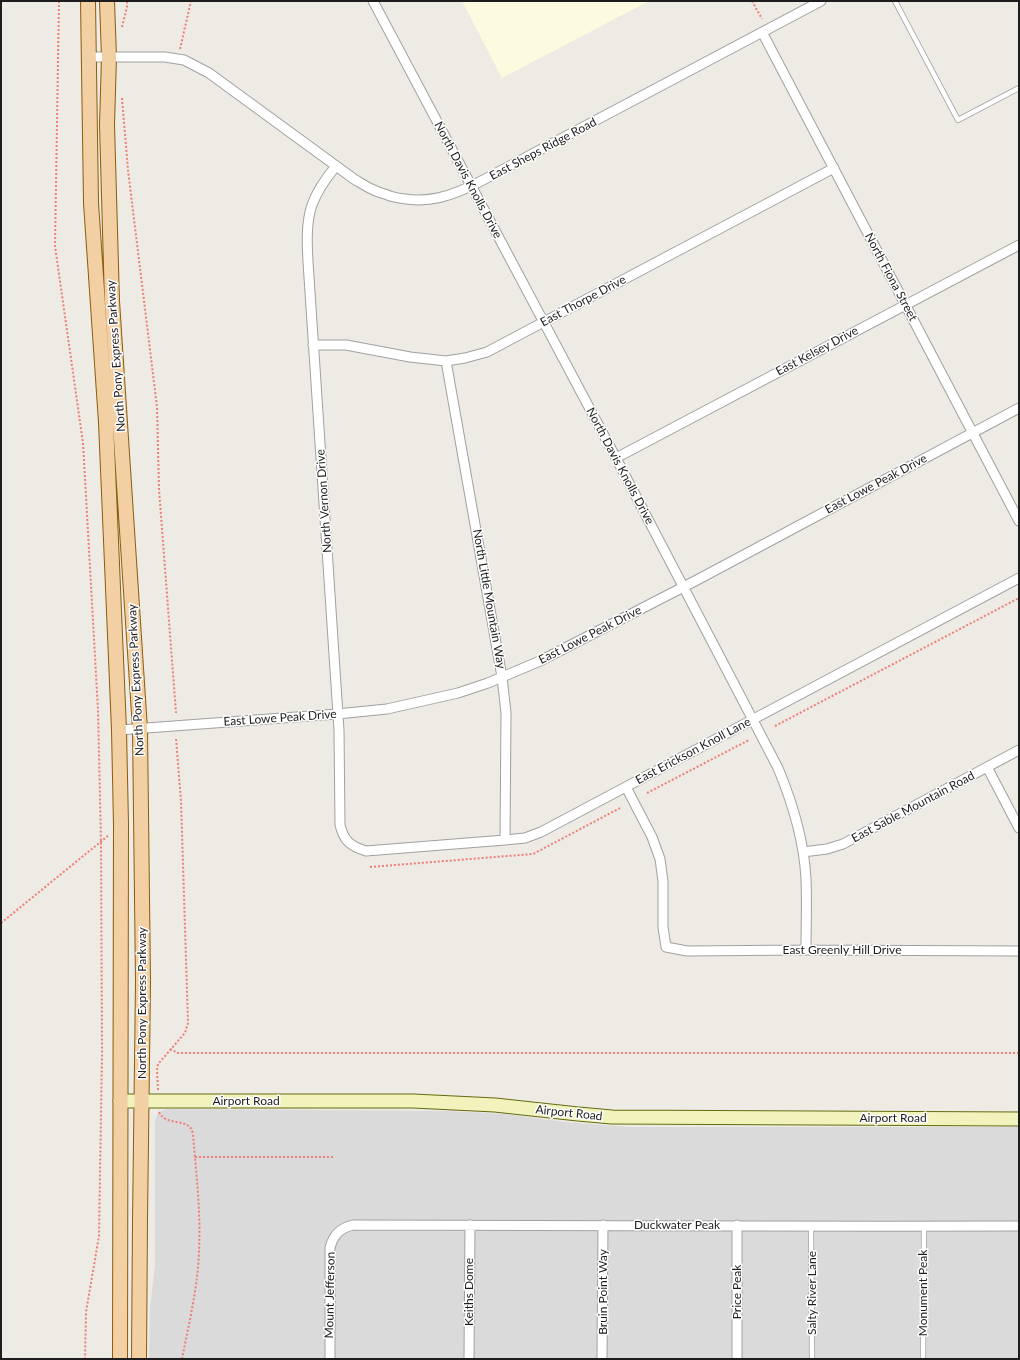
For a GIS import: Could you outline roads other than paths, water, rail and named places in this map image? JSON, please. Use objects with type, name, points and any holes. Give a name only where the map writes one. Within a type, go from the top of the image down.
[{"type":"main road","name":"North Pony Express Parkway","points":[[88,1],[91,203],[106,422],[119,730],[121,824],[120,1359]]},
{"type":"main road","name":"North Pony Express Parkway","points":[[107,1],[112,301],[140,729],[143,982],[139,1359]]},
{"type":"street","name":"North Davis Knolls Drive","points":[[373,1],[616,458],[778,768],[798,825],[803,852],[806,878],[806,950]]},
{"type":"street","name":"East Sheps Ridge Road","points":[[89,56],[165,56],[184,60],[209,73],[354,179],[376,191],[402,199],[422,201],[441,198],[472,186],[821,1]]},
{"type":"street","name":"North Fiona Street","points":[[762,32],[1019,521]]},
{"type":"street","name":"North Vernon Drive","points":[[336,166],[322,185],[311,206],[307,235],[337,714],[340,825],[348,843]]},
{"type":"street","name":"East Thorpe Drive","points":[[313,345],[346,344],[410,357],[446,361],[487,352],[834,168]]},
{"type":"street","name":"East Kelsey Drive","points":[[616,458],[1019,245]]},
{"type":"street","name":"North Little Mountain Way","points":[[446,361],[502,677],[506,713],[505,840]]},
{"type":"street","name":"East Lowe Peak Drive","points":[[119,730],[387,709],[458,693],[488,683],[540,661],[683,587],[1019,408]]},
{"type":"street","name":"East Erickson Knoll Lane","points":[[348,843],[356,848],[366,851],[526,838],[541,832],[1019,578]]},
{"type":"street","name":"East Sable Mountain Road","points":[[803,852],[827,849],[843,844],[1019,750]]},
{"type":"street","points":[[987,767],[1019,828]]},
{"type":"street","name":"East Greenly Hill Drive","points":[[626,787],[652,837],[660,859],[663,927],[666,948],[687,952],[806,950],[1019,951]]},
{"type":"street","name":"Airport Road","points":[[120,1101],[452,1102],[612,1117],[1019,1118]]},
{"type":"street","name":"Duckwater Peak","points":[[337,1233],[353,1224],[737,1225],[811,1227],[1019,1226]]},
{"type":"street","name":"Keiths Dome","points":[[469,1359],[470,1225]]},
{"type":"street","name":"Bruin Point Way","points":[[602,1359],[603,1225]]},
{"type":"street","name":"Price Peak","points":[[737,1225],[737,1359]]},
{"type":"street","name":"Mount Jefferson","points":[[330,1359],[330,1248],[337,1233]]},
{"type":"lane","points":[[895,1],[958,120],[1019,88]]},
{"type":"lane","name":"Monument Peak","points":[[923,1359],[924,1226]]},
{"type":"lane","name":"Salty River Lane","points":[[811,1227],[812,1359]]}]
